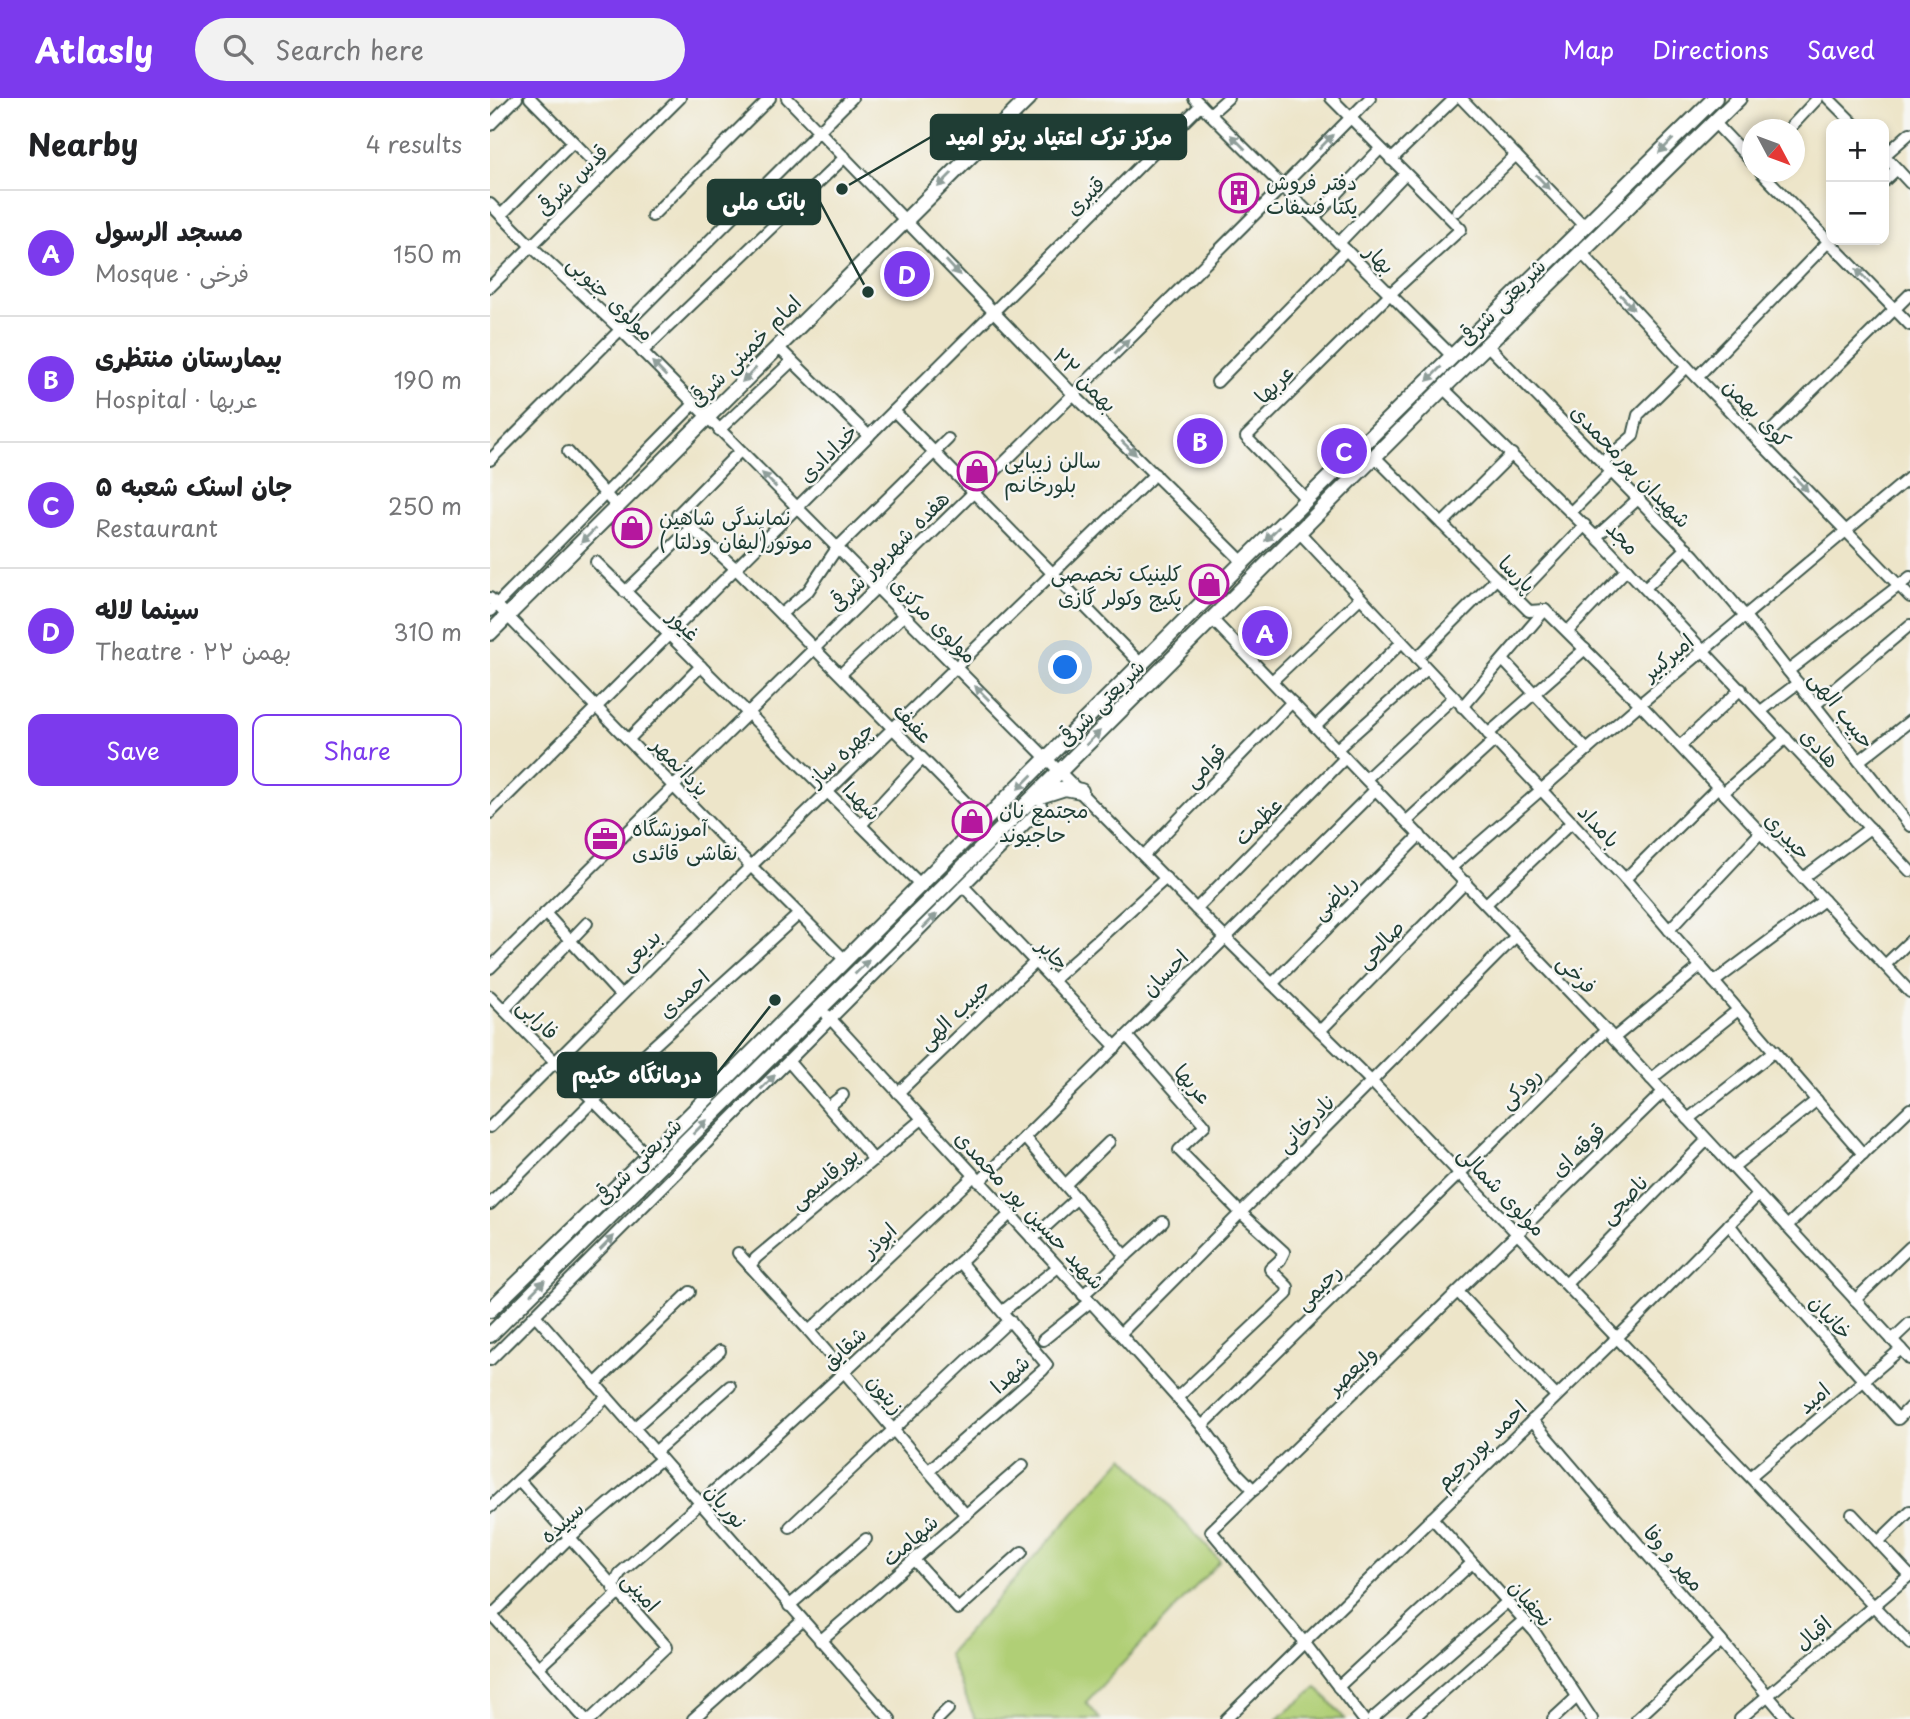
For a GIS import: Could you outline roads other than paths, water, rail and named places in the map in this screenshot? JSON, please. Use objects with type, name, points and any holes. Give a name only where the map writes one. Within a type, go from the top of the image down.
[{"type":"main road","name":"امام خمینی شرقی","points":[[490,633],[1029,98]]},
{"type":"main road","name":"شریعتی شرقی","points":[[490,1310],[1715,98]]},
{"type":"main road","name":"شریعتی شرقی","points":[[490,1335],[820,1008],[990,850],[1017,813],[1036,804],[1061,770],[1443,387],[1739,98]]},
{"type":"main road","points":[[1104,703],[1106,713],[1115,716]]},
{"type":"main road","points":[[1036,804],[1053,790],[1065,788],[1081,792]]},
{"type":"main road","points":[[1005,802],[1011,803],[1017,813]]},
{"type":"street","points":[[490,125],[517,98]]},
{"type":"street","points":[[530,98],[604,173]]},
{"type":"street","name":"قدس شرقی","points":[[490,287],[680,98]]},
{"type":"street","points":[[652,216],[770,98]]},
{"type":"street","name":"۲۲ بهمن","points":[[787,98],[1073,394],[1244,562]]},
{"type":"street","points":[[490,460],[852,98]]},
{"type":"street","points":[[1210,114],[1227,98]]},
{"type":"street","points":[[1331,98],[1461,229],[1390,294]]},
{"type":"street","name":"هفده شهریور شرقی","points":[[490,968],[674,785],[816,649],[1370,98]]},
{"type":"street","points":[[1391,160],[1455,98]]},
{"type":"street","points":[[1461,98],[1585,227]]},
{"type":"street","points":[[1798,119],[1818,98]]},
{"type":"street","points":[[1828,98],[1849,119]]},
{"type":"street","name":"بهار","points":[[1197,102],[1452,356]]},
{"type":"street","name":"قنبری","points":[[993,312],[1197,102]]},
{"type":"street","points":[[1714,122],[1742,151]]},
{"type":"street","points":[[1889,151],[1910,132]]},
{"type":"street","points":[[501,215],[573,142]]},
{"type":"street","points":[[1314,218],[1380,149]]},
{"type":"street","points":[[1457,211],[1516,155]]},
{"type":"street","points":[[642,352],[845,157]]},
{"type":"street","points":[[1889,160],[1910,183]]},
{"type":"street","points":[[1889,176],[1897,169]]},
{"type":"street","points":[[1217,382],[1405,174]]},
{"type":"street","points":[[1771,182],[1826,236]]},
{"type":"street","name":"مولوی جنوبی","points":[[490,204],[621,330],[707,418]]},
{"type":"street","points":[[1697,377],[1826,244]]},
{"type":"street","points":[[1835,245],[1910,325]]},
{"type":"street","name":"کوی بهمن","points":[[1581,252],[1687,367],[1910,597]]},
{"type":"street","name":"عربها","points":[[1307,500],[1246,437],[1390,294]]},
{"type":"street","points":[[1760,442],[1910,294]]},
{"type":"street","name":"خدادادی","points":[[490,813],[993,312]]},
{"type":"street","name":"شهیدان پورمحمدی","points":[[1487,345],[1687,548],[1745,616]]},
{"type":"street","points":[[778,347],[869,436]]},
{"type":"street","points":[[719,430],[792,361]]},
{"type":"street","points":[[1603,462],[1633,436],[1638,415],[1687,367]]},
{"type":"street","name":"مجد","points":[[1443,387],[1597,537],[1704,650]]},
{"type":"street","points":[[492,604],[694,404]]},
{"type":"street","points":[[894,411],[972,494],[1142,665]]},
{"type":"street","name":"مولوی مرکزی","points":[[707,418],[1061,770]]},
{"type":"street","points":[[781,614],[808,591],[837,548],[948,439]]},
{"type":"street","name":"عفیف","points":[[740,451],[677,515],[736,569],[985,822]]},
{"type":"street","points":[[568,452],[617,507]]},
{"type":"street","points":[[1442,524],[1513,454]]},
{"type":"street","name":"پارسا","points":[[1374,456],[1514,598],[1529,611],[1545,610],[1640,704]]},
{"type":"street","points":[[1571,512],[1612,471]]},
{"type":"street","name":"چهره ساز","points":[[751,866],[1155,474]]},
{"type":"street","name":"امیرکبیر","points":[[1452,867],[1640,704],[1910,477]]},
{"type":"street","points":[[1597,537],[1639,498]]},
{"type":"street","points":[[1514,598],[1585,525]]},
{"type":"street","points":[[625,592],[691,528]]},
{"type":"street","name":"بامداد","points":[[1299,532],[1625,879],[1863,1154]]},
{"type":"street","points":[[1645,587],[1687,548]]},
{"type":"street","name":"غیور","points":[[596,562],[749,712]]},
{"type":"street","points":[[1568,631],[1628,569]]},
{"type":"street","points":[[1700,583],[1710,575]]},
{"type":"street","points":[[1788,671],[1910,577]]},
{"type":"street","points":[[1417,658],[1496,579]]},
{"type":"street","points":[[1272,681],[1360,598]]},
{"type":"street","name":"یزدانمهر","points":[[492,604],[597,706],[845,960]]},
{"type":"street","points":[[1462,707],[1545,610]]},
{"type":"street","points":[[841,674],[904,615]]},
{"type":"street","name":"حبیب الهی","points":[[1745,616],[1910,826]]},
{"type":"street","name":"فرخی","points":[[1212,619],[1452,867],[1910,1359]]},
{"type":"street","points":[[1815,705],[1910,625]]},
{"type":"street","points":[[1315,727],[1402,642]]},
{"type":"street","points":[[1407,821],[1534,694],[1585,649]]},
{"type":"street","name":"هادی","points":[[1704,650],[1910,871]]},
{"type":"street","points":[[1503,660],[1587,750]]},
{"type":"street","points":[[629,739],[701,666]]},
{"type":"street","name":"عظمت","points":[[1196,909],[1341,754],[1427,668]]},
{"type":"street","points":[[1761,711],[1798,683]]},
{"type":"street","points":[[1680,746],[1741,690]]},
{"type":"street","points":[[1366,779],[1454,697]]},
{"type":"street","name":"قوامی","points":[[1144,855],[1292,702]]},
{"type":"street","name":"حیدری","points":[[1640,704],[1910,992]]},
{"type":"street","name":"شهدا","points":[[749,712],[921,885]]},
{"type":"street","points":[[1859,761],[1910,720]]},
{"type":"street","points":[[1625,879],[1720,790],[1786,738]]},
{"type":"street","points":[[861,825],[922,759]]},
{"type":"street","name":"مولوی شمالی","points":[[1061,770],[1196,909],[1372,1082],[1910,1644]]},
{"type":"street","name":"احسان","points":[[977,1179],[1024,1137],[1376,789]]},
{"type":"street","points":[[990,850],[1036,804]]},
{"type":"street","points":[[1486,904],[1572,822]]},
{"type":"street","points":[[1803,878],[1870,828]]},
{"type":"street","points":[[1669,930],[1760,832]]},
{"type":"street","name":"ریاضی","points":[[1272,984],[1420,835]]},
{"type":"street","name":"شریعتی شرقی","points":[[490,1360],[964,887],[990,850]]},
{"type":"street","name":"بدیعی","points":[[490,1127],[554,1060],[751,866]]},
{"type":"street","points":[[1053,980],[1166,878]]},
{"type":"street","name":"صالحی","points":[[1320,1031],[1466,882]]},
{"type":"street","name":"جابر","points":[[964,887],[1116,1046]]},
{"type":"street","points":[[1714,982],[1824,900]]},
{"type":"street","points":[[545,913],[620,995]]},
{"type":"street","name":"احمدی","points":[[490,1204],[593,1101],[799,915]]},
{"type":"street","points":[[504,1010],[587,923]]},
{"type":"street","name":"نادرخانی","points":[[1120,1335],[1516,936]]},
{"type":"street","points":[[1885,965],[1910,941]]},
{"type":"street","name":"حبیب الهی","points":[[898,1093],[1035,962]]},
{"type":"street","points":[[1609,1034],[1701,966]]},
{"type":"street","name":"فارابی","points":[[490,996],[648,1156]]},
{"type":"street","name":"شهید حسین پور محمدی","points":[[820,1008],[1177,1398],[1237,1473],[1254,1490]]},
{"type":"street","points":[[1651,1079],[1738,1010]]},
{"type":"street","name":"رودکی","points":[[1459,1172],[1609,1034]]},
{"type":"street","name":"عربها","points":[[1127,1036],[1205,1125],[1179,1150],[1241,1213]]},
{"type":"street","points":[[1688,1119],[1775,1051]]},
{"type":"street","points":[[789,1062],[874,1160]]},
{"type":"street","name":"قوقه ای","points":[[1518,1234],[1663,1092]]},
{"type":"street","points":[[828,1107],[843,1095]]},
{"type":"street","points":[[1733,1167],[1817,1100]]},
{"type":"street","points":[[1787,1226],[1910,1109]]},
{"type":"street","name":"پورقاسمی","points":[[750,1266],[756,1258],[922,1119]]},
{"type":"street","points":[[1024,1137],[1126,1256]]},
{"type":"street","name":"ناصحی","points":[[1566,1284],[1707,1140]]},
{"type":"street","points":[[1065,1185],[1109,1142]]},
{"type":"street","name":"رحیمی","points":[[1202,1426],[1459,1172]]},
{"type":"street","name":"ابوذر","points":[[809,1331],[977,1179]]},
{"type":"street","name":"احمد پوررحیم","points":[[1226,1719],[1617,1337],[1758,1195]]},
{"type":"street","points":[[1032,1239],[1077,1198]]},
{"type":"street","points":[[1177,1398],[1287,1294],[1288,1287],[1270,1269],[1284,1252],[1241,1213]]},
{"type":"street","name":"شقایق","points":[[538,1667],[616,1591],[620,1573],[701,1504],[844,1373],[1010,1214]]},
{"type":"street","points":[[1043,1340],[1163,1222]]},
{"type":"street","name":"خانیان","points":[[1729,1224],[1758,1262],[1898,1419],[1910,1407]]},
{"type":"street","name":"ولیعصر","points":[[1304,1642],[1211,1531],[1518,1234]]},
{"type":"street","points":[[1855,1300],[1910,1247]]},
{"type":"street","name":"زیتون","points":[[738,1253],[809,1331],[966,1515]]},
{"type":"street","name":"شهدا","points":[[928,1471],[1047,1365],[960,1262]]},
{"type":"street","points":[[790,1527],[1058,1267]]},
{"type":"street","points":[[595,1384],[690,1292]]},
{"type":"street","points":[[1458,1292],[1556,1396]]},
{"type":"street","name":"نوریان","points":[[535,1315],[890,1719]]},
{"type":"street","points":[[1892,1340],[1910,1322]]},
{"type":"street","name":"امید","points":[[1751,1476],[1901,1349]]},
{"type":"street","points":[[634,1428],[720,1351]]},
{"type":"street","name":"سپیده","points":[[491,1615],[730,1385]]},
{"type":"street","points":[[490,1507],[607,1397]]},
{"type":"street","name":"مهر و وفا","points":[[1532,1420],[1788,1719]]},
{"type":"street","name":"شهامت","points":[[820,1641],[1023,1465]]},
{"type":"street","name":"امینی","points":[[519,1480],[667,1647],[588,1719]]},
{"type":"street","points":[[1878,1542],[1910,1511]]},
{"type":"street","points":[[1852,1514],[1910,1576]]},
{"type":"street","name":"نجفیان","points":[[1432,1518],[1534,1631],[1592,1719]]},
{"type":"street","points":[[789,1606],[866,1539]]},
{"type":"street","points":[[914,1560],[958,1609],[1022,1552]]},
{"type":"street","points":[[1338,1687],[1472,1563]]},
{"type":"street","name":"اقبال","points":[[1740,1719],[1910,1576]]},
{"type":"street","points":[[1371,1719],[1507,1602]]},
{"type":"street","points":[[491,1615],[588,1719]]},
{"type":"street","points":[[1412,1719],[1524,1620]]},
{"type":"street","points":[[694,1719],[802,1621]]},
{"type":"street","points":[[1637,1719],[1721,1641]]},
{"type":"street","points":[[1304,1642],[1363,1719]]},
{"type":"street","points":[[1553,1719],[1577,1697]]},
{"type":"street","points":[[938,1719],[948,1709]]},
{"type":"place","name":"مرکز ترک اعتیاد پرتو امید","points":[[842,189]]},
{"type":"place","name":"دفتر فروش یکتا فسفات","points":[[1239,193]]},
{"type":"place","name":"سینما لاله","points":[[907,274]]},
{"type":"place","name":"بانک ملی","points":[[868,292]]},
{"type":"place","name":"بیمارستان منتظری","points":[[1200,441]]},
{"type":"place","name":"جان اسنک شعبه ۵","points":[[1344,451]]},
{"type":"place","name":"سالن زیبایی بلورخانم","points":[[977,471]]},
{"type":"place","name":"نمایندگی شاهین موتور(لیفان ودلتا )","points":[[632,528]]},
{"type":"place","name":"کلینیک تخصصی پکیج وکولر گازی","points":[[1209,584]]},
{"type":"place","name":"مسجد الرسول","points":[[1265,633]]},
{"type":"place","name":"مجتمع نان حاجیوند","points":[[972,821]]},
{"type":"place","name":"آموزشگاه نقاشی قائدی","points":[[605,839]]},
{"type":"place","name":"درمانگاه حکیم","points":[[775,1000]]}]
